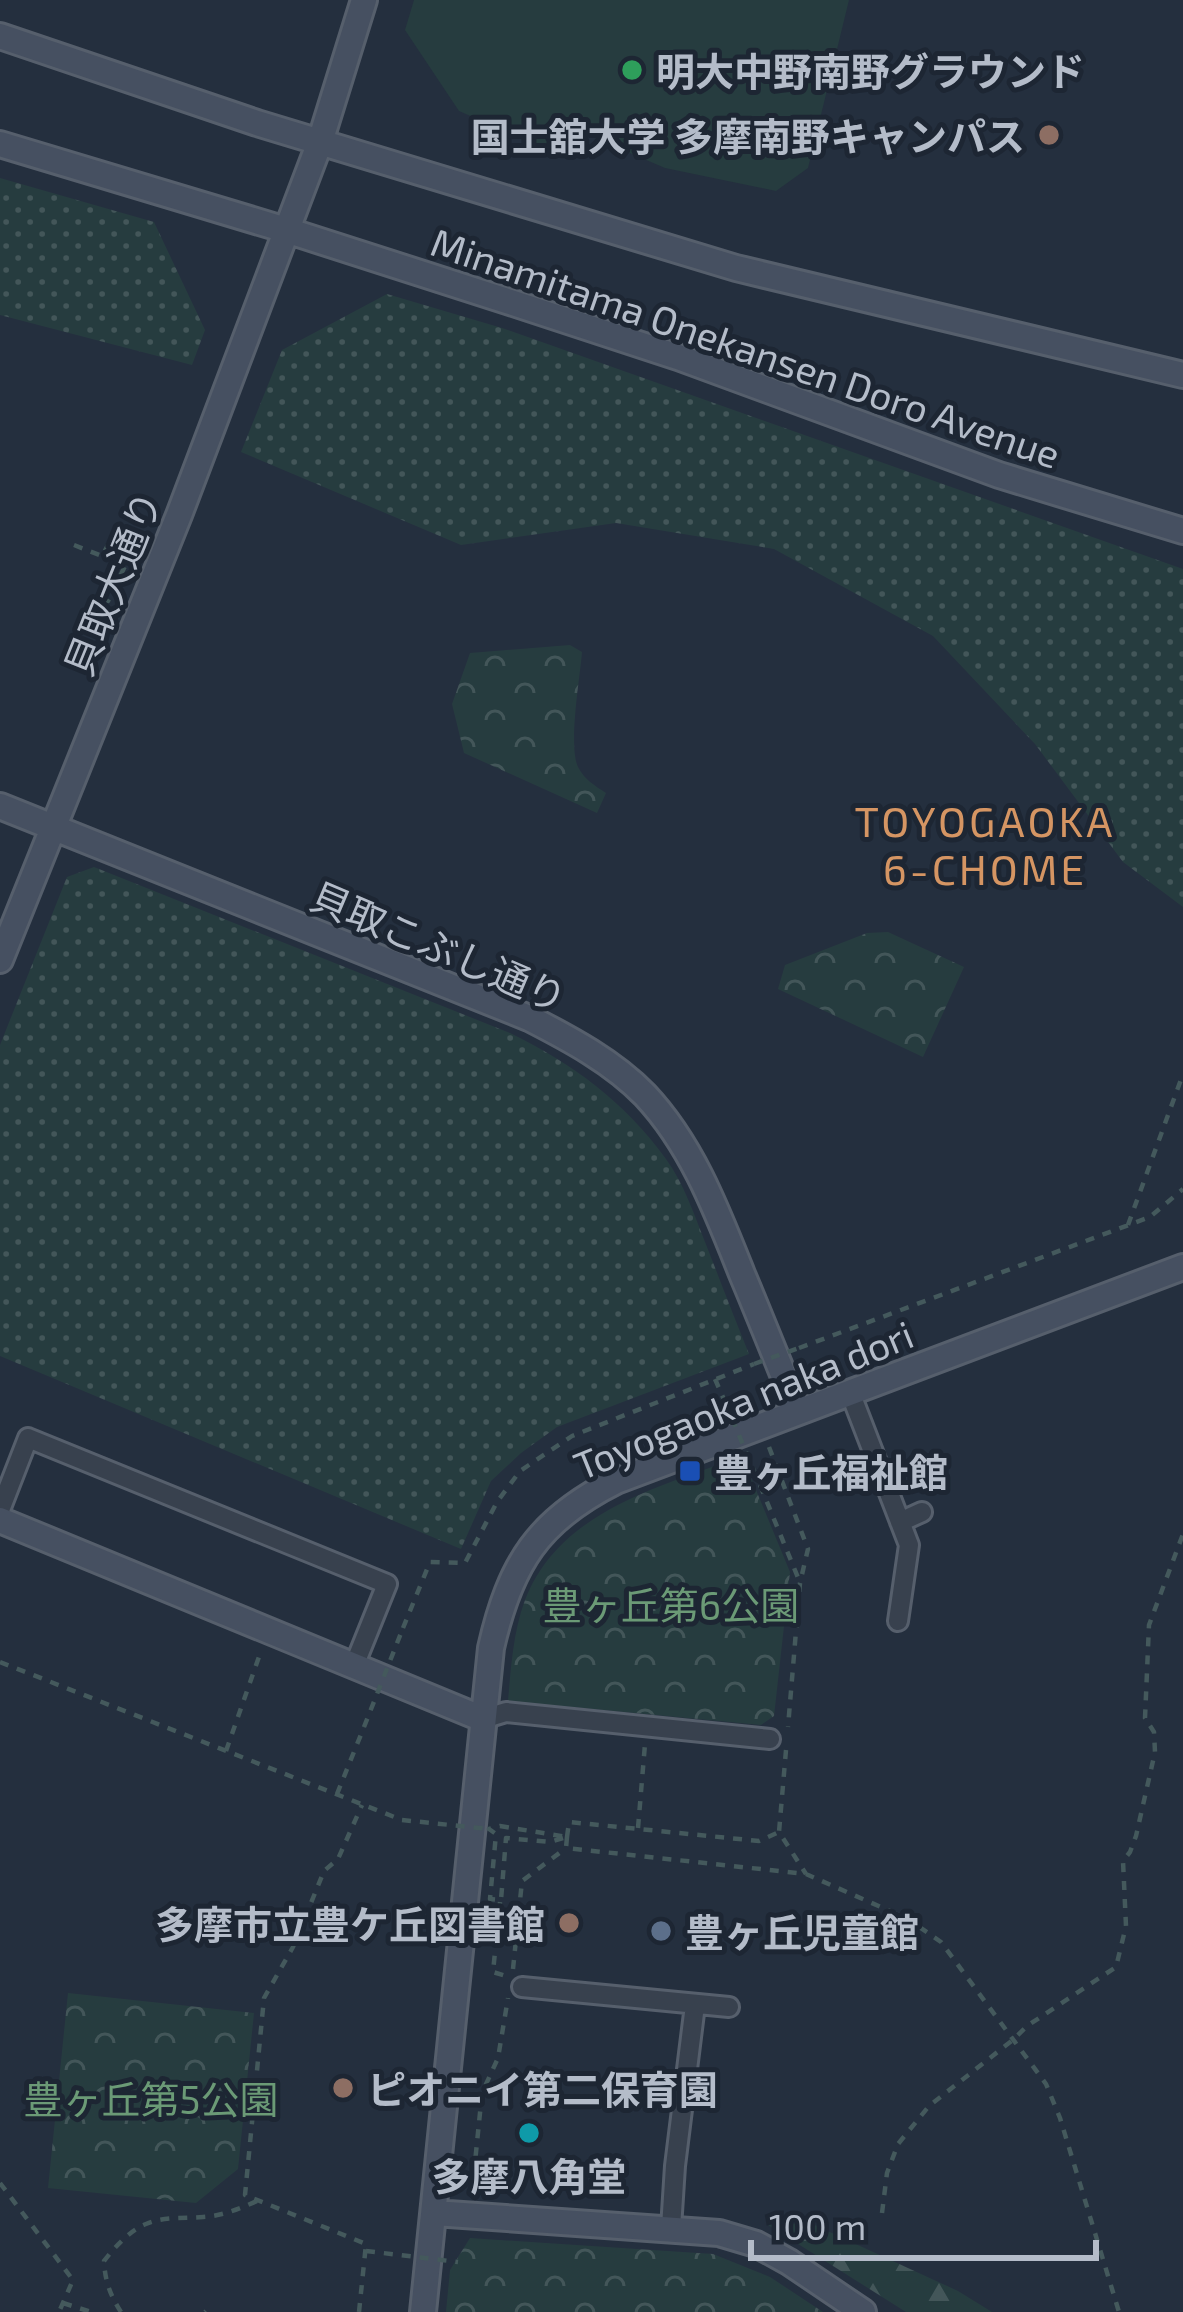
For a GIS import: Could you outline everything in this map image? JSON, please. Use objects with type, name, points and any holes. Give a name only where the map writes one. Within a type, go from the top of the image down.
[{"type":"street","name":"貝取大通り","points":[[0,960],[179,515],[320,142],[364,0]]},
{"type":"street","name":"Minamitama Onekansen Doro Avenue","points":[[0,36],[169,95],[736,268],[1183,375]]},
{"type":"street","name":"Minamitama Onekansen Doro Avenue","points":[[0,144],[286,230],[678,357],[999,476],[1183,531]]},
{"type":"street","name":"貝取こぶし通り","points":[[0,806],[530,1018],[611,1067],[644,1095],[694,1164],[798,1411]]},
{"type":"street","name":"Toyogaoka naka dori","points":[[423,2312],[491,1648],[509,1584],[529,1550],[588,1495],[616,1480],[1183,1267]]},
{"type":"street","points":[[850,1391],[909,1545],[899,1611],[877,1598]]},
{"type":"street","points":[[0,1510],[28,1438],[387,1584],[354,1666]]},
{"type":"street","points":[[900,1522],[922,1512]]},
{"type":"street","points":[[0,1520],[483,1719],[506,1712],[770,1739]]},
{"type":"street","points":[[515,1992],[730,2007]]},
{"type":"street","points":[[671,2228],[695,2005]]},
{"type":"street","points":[[434,2213],[719,2233],[756,2244],[789,2262],[863,2312]]},
{"type":"path","points":[[74,545],[102,556],[114,561],[129,567],[108,601],[100,598],[114,561],[124,529],[118,526],[102,556]]},
{"type":"path","points":[[1128,1225],[1183,1074]]},
{"type":"path","points":[[337,1794],[430,1562],[465,1562],[497,1502],[520,1471],[572,1436],[1150,1217],[1183,1189]]},
{"type":"path","points":[[715,1379],[800,1583]]},
{"type":"path","points":[[766,1439],[808,1549],[800,1583],[779,1832],[806,1874]]},
{"type":"path","points":[[882,2213],[887,2173],[898,2144],[913,2123],[1027,2026],[1116,1967],[1126,1926],[1123,1861],[1136,1836],[1155,1752],[1154,1732],[1145,1718],[1149,1625],[1183,1534]]},
{"type":"path","points":[[226,1750],[269,1630]]},
{"type":"path","points":[[0,1662],[402,1820],[489,1829],[496,1834],[490,1899],[501,1900]]},
{"type":"path","points":[[638,1828],[647,1726]]},
{"type":"path","points":[[359,2312],[366,2245],[245,2195],[264,1998],[292,1947],[324,1870],[338,1859],[362,1805]]},
{"type":"path","points":[[566,1848],[569,1822],[759,1841],[779,1832]]},
{"type":"path","points":[[500,1826],[567,1837]]},
{"type":"path","points":[[567,1837],[550,1842],[506,1838],[493,1972],[512,1977],[522,1880],[566,1848],[806,1874],[908,1919],[941,1942],[1046,2084],[1119,2312]]},
{"type":"path","points":[[471,2198],[482,2092],[498,2058],[515,1992]]},
{"type":"path","points":[[0,2182],[73,2280],[59,2312]]},
{"type":"path","points":[[121,2312],[105,2280],[104,2261],[118,2243],[144,2224],[232,2212],[257,2201]]},
{"type":"path","points":[[366,2251],[458,2261]]},
{"type":"path","points":[[63,2303],[70,2312]]},
{"type":"path","points":[[63,2303],[91,2312]]},
{"type":"green space","name":"明大中野南野グラウンド","points":[[414,0],[849,0],[808,168],[776,191],[665,168],[583,133],[571,160],[459,111],[405,30]]},
{"type":"green space","points":[[0,178],[154,222],[205,330],[192,365],[0,315]]},
{"type":"green space","points":[[387,294],[502,328],[1183,569],[1183,907],[1123,862],[1035,744],[933,636],[774,549],[616,523],[461,545],[241,452],[282,350]]},
{"type":"green space","points":[[570,645],[582,652],[575,757],[583,775],[606,793],[597,813],[464,753],[452,704],[470,653]]},
{"type":"green space","points":[[94,867],[510,1033],[596,1086],[650,1139],[678,1179],[749,1354],[557,1427],[491,1481],[461,1549],[0,1356],[0,1045],[67,877]]},
{"type":"green space","points":[[888,932],[964,967],[923,1057],[778,989],[785,965],[867,933]]},
{"type":"green space","name":"豊ヶ丘第6公園","points":[[742,1456],[790,1572],[774,1716],[761,1725],[508,1701],[515,1637],[525,1600],[541,1569],[562,1544],[616,1506]]},
{"type":"green space","name":"豊ヶ丘第5公園","points":[[68,1993],[254,2013],[238,2169],[196,2203],[48,2188]]},
{"type":"green space","points":[[810,2223],[958,2291],[992,2312],[906,2312],[768,2225]]},
{"type":"green space","points":[[470,2238],[713,2254],[770,2277],[823,2312],[446,2312],[450,2270]]},
{"type":"place","name":"明大中野南野グラウンド","points":[[632,70]]},
{"type":"place","name":"国士舘大学 多摩南野キャンパス","points":[[1049,135]]},
{"type":"place","name":"豊ヶ丘福祉館","points":[[690,1471]]},
{"type":"place","name":"多摩市立豊ケ丘図書館","points":[[569,1923]]},
{"type":"place","name":"豊ヶ丘児童館","points":[[661,1931]]},
{"type":"place","name":"ピオニイ第二保育園","points":[[343,2088]]},
{"type":"place","name":"多摩八角堂","points":[[529,2133]]},
{"type":"district","name":"TOYOGAOKA 6-CHOME","points":[[985,844]]}]
